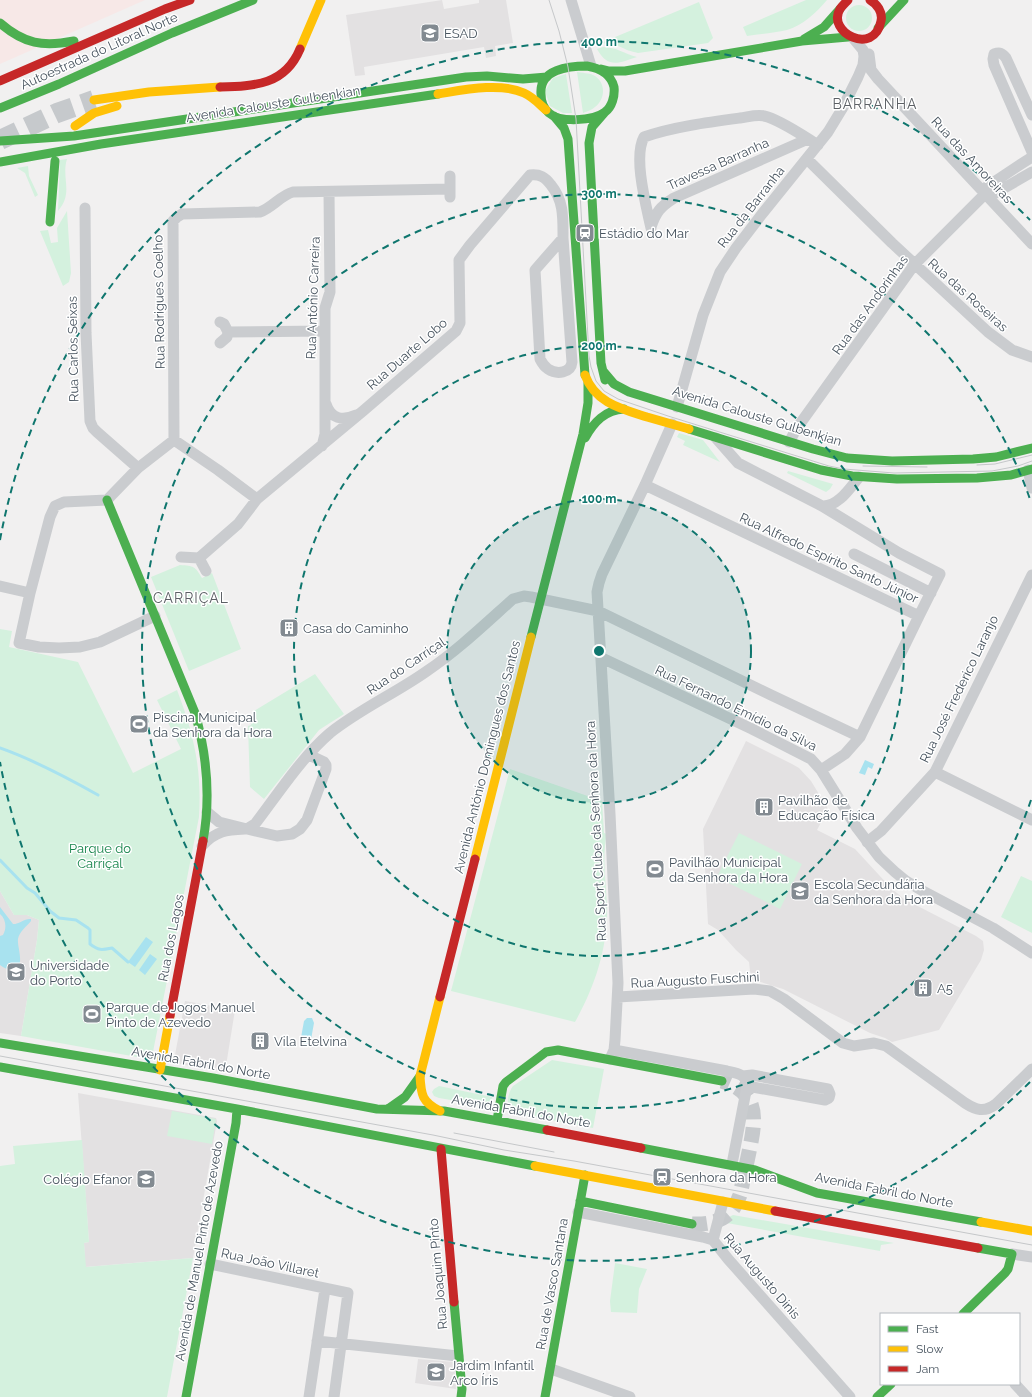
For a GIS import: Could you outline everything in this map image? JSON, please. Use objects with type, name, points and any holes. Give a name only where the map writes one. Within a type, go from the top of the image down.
[{"type":"main road","name":"Autoestrada do Litoral Norte","points":[[0,81],[165,9],[190,0]]},
{"type":"main road","name":"Autoestrada do Litoral Norte","points":[[0,108],[252,0]]},
{"type":"main road","points":[[94,100],[113,96],[180,89],[254,85],[265,83],[285,71],[294,61],[321,0]]},
{"type":"main road","points":[[802,41],[816,34],[832,20],[847,0]]},
{"type":"main road","points":[[904,0],[867,39],[858,40],[851,38],[802,41],[620,72],[611,72],[580,66],[560,68],[550,73],[544,81],[541,90],[541,102],[546,110],[554,116],[564,128],[568,139],[584,371],[588,383],[595,393],[611,404],[821,470],[859,477],[903,479],[992,477],[1010,475],[1030,469]]},
{"type":"main road","points":[[876,31],[881,18],[878,8],[880,1]]},
{"type":"main road","points":[[0,24],[8,31],[22,39],[36,44],[60,44],[77,40],[165,9]]},
{"type":"main road","points":[[840,9],[838,15],[839,26],[841,30],[851,38]]},
{"type":"main road","points":[[596,68],[605,72],[611,80],[614,95]]},
{"type":"main road","points":[[581,446],[596,408],[602,399],[605,386],[604,371],[601,363],[589,143],[592,127],[610,105],[618,87],[623,81],[640,68]]},
{"type":"main road","name":"Avenida Calouste Gulbenkian","points":[[0,141],[74,136],[466,77],[487,76],[523,79],[547,77]]},
{"type":"main road","points":[[75,126],[85,117],[96,111],[110,107],[225,87]]},
{"type":"main road","name":"Avenida Calouste Gulbenkian","points":[[0,162],[101,144],[469,89],[496,88],[517,91],[529,96],[546,110]]},
{"type":"main road","points":[[554,116],[563,119],[576,120],[605,112]]},
{"type":"main road","points":[[50,222],[55,161]]},
{"type":"main road","name":"Avenida Calouste Gulbenkian","points":[[604,371],[612,382],[627,391],[789,442],[847,458],[892,461],[973,459],[996,457],[1032,448]]},
{"type":"main road","name":"Avenida António Domingues dos Santos","points":[[420,1076],[540,598],[568,500],[581,446],[587,410],[588,383]]},
{"type":"main road","name":"Avenida António Domingues dos Santos","points":[[581,446],[589,430],[603,415],[611,410],[624,409]]},
{"type":"main road","points":[[859,477],[866,464],[864,459]]},
{"type":"main road","name":"Rua dos Lagos","points":[[107,500],[195,713],[201,732],[206,764],[208,792],[207,812],[202,846],[160,1070]]},
{"type":"main road","name":"Avenida Fabril do Norte","points":[[0,1042],[377,1109],[440,1111],[497,1120],[732,1164],[755,1170],[817,1193],[1031,1231]]},
{"type":"main road","points":[[497,1120],[506,1082],[546,1052],[558,1050],[612,1054],[722,1081]]},
{"type":"main road","points":[[0,1067],[237,1109],[723,1202],[1012,1254],[1008,1269],[1005,1273],[964,1313]]},
{"type":"main road","points":[[388,1110],[405,1097],[420,1076]]},
{"type":"main road","points":[[420,1076],[422,1097],[429,1105],[440,1111]]},
{"type":"main road","name":"Avenida de Manuel Pinto de Azevedo","points":[[186,1397],[236,1123],[237,1109]]},
{"type":"main road","name":"Rua Joaquim Pinto","points":[[440,1149],[462,1389],[461,1397]]},
{"type":"main road","name":"Rua de Vasco Santana","points":[[545,1397],[585,1175]]},
{"type":"main road","points":[[579,1207],[692,1224]]},
{"type":"main road","points":[[877,1397],[890,1385]]},
{"type":"street","points":[[572,0],[596,68]]},
{"type":"street","name":"Rua das Amoreiras","points":[[876,31],[870,46],[869,55],[871,70],[1032,244]]},
{"type":"street","name":"Rua da Barranha","points":[[677,407],[703,315],[720,272],[744,237],[835,122],[863,65],[863,50],[851,38]]},
{"type":"street","points":[[1032,116],[1006,58],[1003,54],[998,52],[994,54],[994,65],[1032,152]]},
{"type":"street","name":"Travessa Barranha","points":[[758,115],[769,118],[808,139],[674,198],[664,204],[658,211],[651,228],[640,164],[640,149],[644,137],[655,132],[758,115]]},
{"type":"street","points":[[808,139],[818,145]]},
{"type":"street","name":"Rua das Andorinhas","points":[[789,442],[797,428],[914,265],[985,194],[985,188],[1014,168],[1032,158]]},
{"type":"street","name":"Rua das Roseiras","points":[[807,159],[914,265],[1003,344],[1012,350],[1032,357]]},
{"type":"street","name":"Rua das Andorinhas","points":[[985,194],[992,195],[1032,172]]},
{"type":"street","name":"Rua Duarte Lobo","points":[[198,558],[238,524],[257,499],[322,446],[456,331],[460,323],[459,260],[530,175],[543,176],[558,194],[562,207],[563,238]]},
{"type":"street","name":"Rua Rodrigues Coelho","points":[[174,440],[172,257],[173,222],[177,217],[182,214],[260,212],[266,210],[289,193],[450,193],[450,176]]},
{"type":"street","name":"Rua António Carreira","points":[[322,446],[325,434],[326,404],[325,308],[330,292],[329,192]]},
{"type":"street","name":"Rua Carlos Seixas","points":[[85,208],[86,333],[90,421],[93,428],[97,432],[138,468]]},
{"type":"street","points":[[563,238],[572,362],[571,367],[568,370],[556,372],[550,371],[540,359],[535,270],[563,238]]},
{"type":"street","points":[[220,322],[224,324],[228,332],[227,337],[220,343]]},
{"type":"street","points":[[228,332],[325,331]]},
{"type":"street","points":[[326,404],[331,414],[338,418],[350,418],[363,411]]},
{"type":"street","points":[[598,610],[597,592],[599,583],[645,486],[672,424]]},
{"type":"street","points":[[715,437],[738,462],[822,506],[899,553],[940,574],[919,616]]},
{"type":"street","points":[[155,616],[100,642],[80,647],[39,647],[19,643],[30,593],[50,517],[55,506],[64,502],[107,500],[138,468],[174,440],[257,499]]},
{"type":"street","points":[[1030,469],[1032,488]]},
{"type":"street","points":[[822,506],[835,503],[859,477]]},
{"type":"street","name":"Rua Alfredo Espírito Santo Júnior","points":[[645,486],[919,616],[860,737],[845,754],[821,770]]},
{"type":"street","points":[[854,554],[930,594]]},
{"type":"street","points":[[181,557],[198,558],[206,571]]},
{"type":"street","name":"Rua José Frederico Laranjo","points":[[867,842],[881,831],[935,772],[1032,575]]},
{"type":"street","points":[[0,586],[30,593]]},
{"type":"street","name":"Rua do Carriçal","points":[[248,830],[255,824],[308,755],[331,733],[444,660],[513,599],[524,596],[540,598]]},
{"type":"street","points":[[540,598],[598,610],[764,692],[860,737]]},
{"type":"street","name":"Rua Sport Clube da Senhora da Hora","points":[[598,610],[602,658],[618,997],[612,1054]]},
{"type":"street","name":"Rua Fernando Emídio da Silva","points":[[602,658],[811,759],[821,770],[867,842],[879,857],[906,881],[936,899],[993,928],[1032,954]]},
{"type":"street","points":[[207,812],[219,822],[248,830],[277,836],[292,834],[304,824],[326,769],[324,762],[308,755]]},
{"type":"street","points":[[935,772],[1032,820]]},
{"type":"street","points":[[202,846],[210,838],[223,831],[248,830]]},
{"type":"street","name":"Rua Augusto Fuschini","points":[[618,997],[754,989],[770,991],[784,999],[843,1044],[854,1046],[874,1043],[886,1046],[936,1083],[975,1109],[982,1110],[991,1108],[1032,1069]]},
{"type":"street","points":[[612,1054],[727,1071],[739,1074],[745,1081],[825,1100],[829,1098],[830,1094],[828,1089],[752,1075],[745,1081],[732,1164]]},
{"type":"street","points":[[713,1240],[723,1202]]},
{"type":"street","name":"Rua Augusto Dinis","points":[[579,1207],[713,1240],[850,1397]]},
{"type":"street","points":[[1012,1254],[1032,1257]]},
{"type":"street","name":"Rua João Villaret","points":[[210,1264],[348,1293],[341,1345]]},
{"type":"street","name":"Rua João Villaret","points":[[309,1397],[325,1288]]},
{"type":"street","points":[[317,1342],[458,1356]]},
{"type":"street","points":[[334,1397],[341,1345]]},
{"type":"street","points":[[551,1369],[630,1397]]},
{"type":"street","points":[[1016,1385],[1027,1397]]},
{"type":"shaded area","points":[[0,0],[145,0],[0,64]]},
{"type":"shaded area","name":"ESAD","points":[[442,0],[444,9],[479,3],[479,0],[506,0],[513,43],[495,46],[496,56],[486,58],[484,47],[364,67],[365,75],[355,76],[346,15]]},
{"type":"shaded area","name":"Escola Secundária da Senhora da Hora","points":[[746,741],[799,768],[811,781],[828,809],[817,830],[855,849],[891,888],[904,899],[983,941],[984,950],[981,960],[939,1030],[892,1042],[870,1033],[783,989],[751,979],[749,962],[718,930],[708,924],[703,829]]},
{"type":"shaded area","name":"Universidade do Porto","points":[[0,891],[14,915],[27,915],[39,920],[21,1036],[0,1033]]},
{"type":"shaded area","points":[[185,1001],[235,1010],[225,1072],[180,1064],[176,1061],[175,1055]]},
{"type":"shaded area","name":"Colégio Efanor","points":[[78,1093],[216,1118],[217,1121],[193,1258],[85,1267],[84,1243],[89,1242]]},
{"type":"shaded area","name":"Jardim Infantil Arco Íris","points":[[418,1359],[454,1362],[456,1389],[415,1383]]},
{"type":"green space","points":[[806,0],[827,0],[809,18],[793,28],[747,36],[743,27]]},
{"type":"green space","points":[[699,2],[713,38],[708,43],[638,53],[609,44],[596,45]]},
{"type":"green space","points":[[859,5],[868,9],[872,18],[868,27],[859,31],[850,27],[846,18],[850,9]]},
{"type":"green space","points":[[603,47],[616,49],[637,57],[625,61],[614,63],[610,62],[605,60],[597,49]]},
{"type":"green space","points":[[577,72],[591,74],[597,78],[600,81],[603,90],[603,95],[599,104],[583,113]]},
{"type":"green space","points":[[566,74],[572,113],[563,113],[550,106],[545,91],[553,78]]},
{"type":"green space","points":[[67,159],[65,173],[65,198],[58,211],[60,160]]},
{"type":"green space","points":[[28,166],[29,176],[38,195],[35,197],[25,173],[17,168]]},
{"type":"green space","points":[[67,211],[71,273],[69,282],[63,286],[40,231],[48,230],[51,243],[58,242],[57,228]]},
{"type":"green space","points":[[679,433],[703,440],[720,462],[683,445],[685,441],[677,437]]},
{"type":"green space","points":[[788,471],[833,484],[826,492],[787,473]]},
{"type":"green space","points":[[180,565],[194,567],[202,578],[212,573],[241,649],[189,671],[151,577]]},
{"type":"green space","name":"Parque do Carriçal","points":[[0,629],[12,631],[9,647],[78,662],[133,773],[181,749],[157,700],[177,690],[183,706],[196,752],[200,800],[199,817],[152,1057],[148,1059],[21,1036],[39,920],[27,915],[14,915],[0,891]]},
{"type":"green space","points":[[315,674],[344,714],[319,730],[264,799],[250,787],[248,726],[251,725],[254,711]]},
{"type":"green space","points":[[510,769],[602,801],[604,833],[607,834],[604,853],[607,902],[605,940],[598,969],[588,996],[575,1022],[451,991]]},
{"type":"green space","points":[[739,833],[802,864],[780,909],[717,877]]},
{"type":"green space","points":[[1021,876],[1032,881],[1032,933],[1001,917]]},
{"type":"green space","points":[[552,1060],[604,1069],[593,1128],[515,1113],[509,1108],[508,1097],[513,1086]]},
{"type":"green space","points":[[439,1086],[492,1097],[490,1104],[486,1106],[439,1098],[434,1096],[432,1092]]},
{"type":"green space","points":[[172,1111],[216,1119],[212,1144],[167,1136]]},
{"type":"green space","points":[[82,1140],[89,1242],[84,1243],[86,1267],[193,1258],[167,1397],[0,1397],[0,1166],[15,1164],[13,1146]]},
{"type":"green space","points":[[733,1215],[894,1243],[881,1245],[880,1251],[727,1223],[729,1217]]},
{"type":"green space","points":[[615,1263],[647,1269],[639,1289],[637,1313],[611,1312],[610,1301]]},
{"type":"water","points":[[865,760],[874,764],[872,769],[868,767],[865,775],[859,773]]},
{"type":"water","points":[[0,907],[13,924],[31,919],[19,936],[18,942],[20,964],[13,970],[7,969],[0,965],[0,936],[3,935],[4,932],[5,921],[0,914]]},
{"type":"water","points":[[146,937],[153,942],[135,967],[128,962]]},
{"type":"water","points":[[150,954],[157,959],[145,975],[139,970]]},
{"type":"water","points":[[307,1018],[312,1018],[314,1023],[310,1045],[300,1043],[304,1021]]},
{"type":"waterway","points":[[0,748],[50,769],[98,795]]},
{"type":"waterway","points":[[0,860],[27,888],[35,893],[50,911],[59,918],[76,920],[88,928],[90,930],[90,944],[101,949],[112,948],[128,962]]},
{"type":"tunnel","points":[[0,140],[57,113],[94,100]]},
{"type":"tunnel","points":[[692,1224],[708,1223],[728,1215],[737,1203],[740,1195],[754,1118],[749,1100],[743,1093],[734,1086],[722,1081]]},
{"type":"tram line","points":[[549,0],[568,67],[576,119],[589,356],[596,381],[604,391],[618,399],[668,416],[829,466],[844,469],[894,473],[992,471],[1018,466],[1032,461]]},
{"type":"tram line","points":[[977,465],[995,464],[1032,455]]},
{"type":"tram line","points":[[863,466],[927,467]]},
{"type":"tram line","points":[[0,1056],[433,1135],[504,1150],[574,1161],[1032,1245]]},
{"type":"tram line","points":[[454,1133],[554,1152]]},
{"type":"traffic: fast","points":[[0,108],[59,84],[172,33],[253,0]]},
{"type":"traffic: fast","points":[[878,28],[904,0]]},
{"type":"traffic: fast","points":[[804,39],[824,27],[840,9]]},
{"type":"traffic: fast","points":[[0,23],[17,36],[34,42],[53,44],[74,41]]},
{"type":"traffic: fast","points":[[601,69],[609,71],[625,71],[802,41],[848,37]]},
{"type":"traffic: fast","points":[[587,66],[604,72],[612,82],[614,94],[611,104],[607,110],[600,115],[577,120],[561,118],[549,113],[544,107],[541,99],[542,86],[545,79],[550,74],[564,68],[587,66]]},
{"type":"traffic: fast","points":[[0,141],[74,136],[466,77],[487,76],[523,79],[547,77]]},
{"type":"traffic: fast","points":[[0,162],[101,144],[438,94]]},
{"type":"traffic: fast","points":[[605,112],[592,127],[589,143],[601,363],[605,380]]},
{"type":"traffic: fast","points":[[554,116],[564,128],[568,139],[585,375]]},
{"type":"traffic: fast","points":[[50,222],[55,161]]},
{"type":"traffic: fast","points":[[603,371],[614,384],[629,392],[813,449],[847,458],[892,461],[973,459],[996,457],[1032,448]]},
{"type":"traffic: fast","points":[[531,637],[583,434],[588,403],[588,383]]},
{"type":"traffic: fast","points":[[585,438],[596,422],[606,414],[624,409]]},
{"type":"traffic: fast","points":[[689,429],[821,470],[852,476],[897,479],[977,478],[1011,475],[1032,469]]},
{"type":"traffic: fast","points":[[107,500],[195,713],[205,760],[207,808],[203,841]]},
{"type":"traffic: fast","points":[[0,1043],[213,1078],[377,1109],[444,1111],[547,1130]]},
{"type":"traffic: fast","points":[[497,1120],[503,1086],[506,1082],[546,1052],[558,1050],[722,1081]]},
{"type":"traffic: fast","points":[[0,1067],[237,1109],[535,1166]]},
{"type":"traffic: fast","points":[[388,1109],[405,1097],[420,1076]]},
{"type":"traffic: fast","points":[[186,1397],[236,1123],[237,1109]]},
{"type":"traffic: fast","points":[[641,1148],[755,1170],[817,1193],[981,1222]]},
{"type":"traffic: fast","points":[[545,1397],[585,1175]]},
{"type":"traffic: fast","points":[[580,1201],[692,1224]]},
{"type":"traffic: fast","points":[[964,1313],[1005,1273],[1008,1269],[1012,1254],[978,1248]]},
{"type":"traffic: fast","points":[[454,1302],[462,1389],[461,1397]]},
{"type":"traffic: fast","points":[[877,1397],[890,1385]]},
{"type":"traffic: slow","points":[[300,49],[321,0]]},
{"type":"traffic: slow","points":[[94,100],[149,92],[220,87]]},
{"type":"traffic: slow","points":[[438,94],[481,88],[504,88],[524,93],[546,110]]},
{"type":"traffic: slow","points":[[75,126],[94,113],[117,106]]},
{"type":"traffic: slow","points":[[585,375],[595,392],[610,404],[628,411],[689,429]]},
{"type":"traffic: slow","points":[[475,859],[531,637]]},
{"type":"traffic: slow","points":[[440,997],[420,1076],[422,1093],[426,1101],[440,1111]]},
{"type":"traffic: slow","points":[[160,1070],[170,1016]]},
{"type":"traffic: slow","points":[[535,1166],[775,1211]]},
{"type":"traffic: slow","points":[[981,1222],[1032,1231]]},
{"type":"traffic: jam","points":[[0,81],[165,9],[190,0]]},
{"type":"traffic: jam","points":[[848,0],[840,9],[837,18],[840,26],[845,32],[853,37],[861,39],[870,38],[877,32],[881,21],[879,9],[870,0]]},
{"type":"traffic: jam","points":[[220,87],[257,84],[277,77],[294,61],[300,49]]},
{"type":"traffic: jam","points":[[170,1016],[203,841]]},
{"type":"traffic: jam","points":[[440,997],[475,859]]},
{"type":"traffic: jam","points":[[547,1130],[641,1148]]},
{"type":"traffic: jam","points":[[441,1149],[454,1302]]},
{"type":"traffic: jam","points":[[775,1211],[978,1248]]},
{"type":"place","name":"ESAD","points":[[430,33]]},
{"type":"place","name":"Estádio do Mar","points":[[585,233]]},
{"type":"place","name":"Casa do Caminho","points":[[289,628]]},
{"type":"place","name":"Piscina Municipal da Senhora da Hora","points":[[139,724]]},
{"type":"place","name":"Pavilhão de Educação Física","points":[[764,807]]},
{"type":"place","name":"Pavilhão Municipal da Senhora da Hora","points":[[655,869]]},
{"type":"place","name":"Escola Secundária da Senhora da Hora","points":[[800,891]]},
{"type":"place","name":"Universidade do Porto","points":[[16,972]]},
{"type":"place","name":"A5","points":[[923,988]]},
{"type":"place","name":"Parque de Jogos Manuel Pinto de Azevedo","points":[[92,1014]]},
{"type":"place","name":"Vila Etelvina","points":[[260,1041]]},
{"type":"place","name":"Senhora da Hora","points":[[662,1177]]},
{"type":"place","name":"Colégio Efanor","points":[[146,1179]]},
{"type":"place","name":"Jardim Infantil Arco Íris","points":[[436,1372]]},
{"type":"district","name":"BARRANHA","points":[[875,104]]},
{"type":"district","name":"CARRIÇAL","points":[[191,598]]}]
